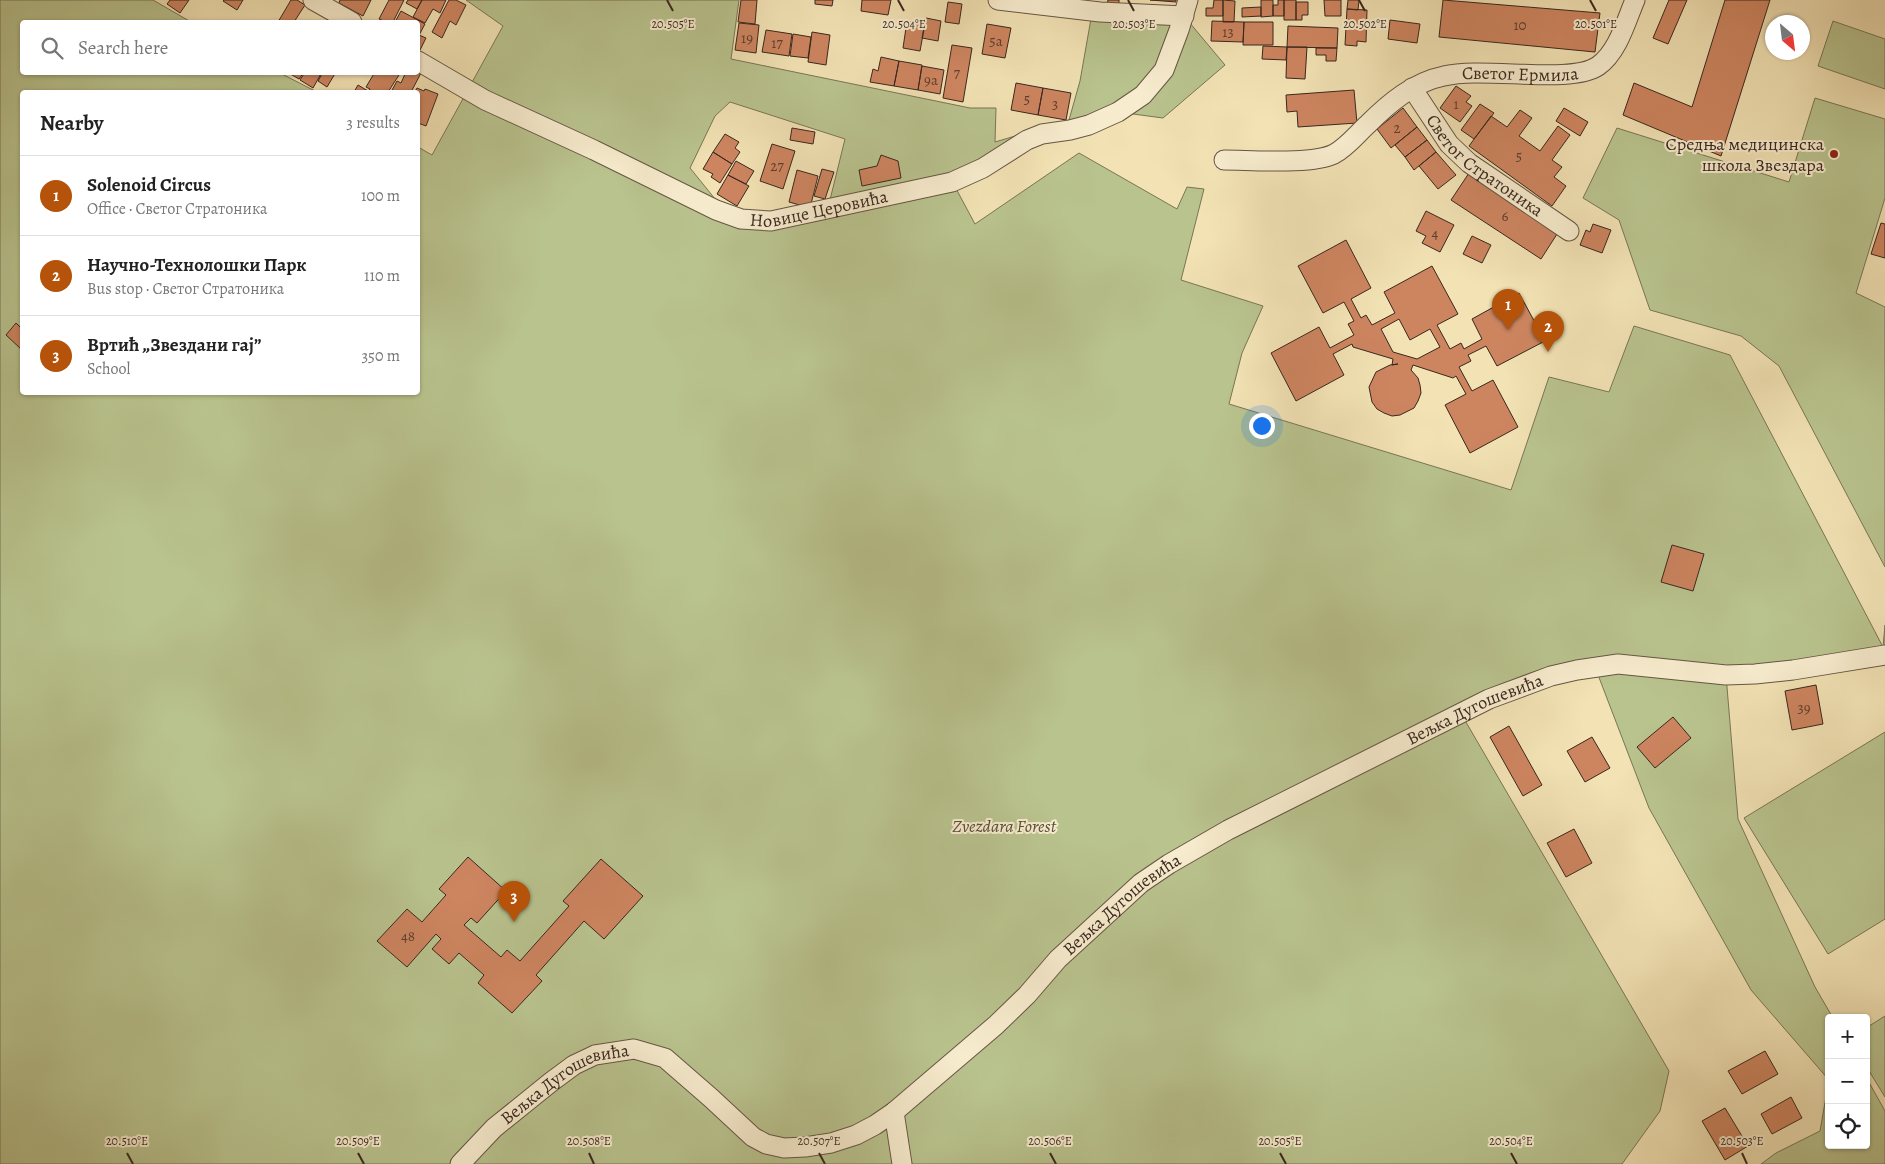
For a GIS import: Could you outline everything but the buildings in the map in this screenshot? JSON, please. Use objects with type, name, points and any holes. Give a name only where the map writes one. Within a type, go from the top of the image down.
[{"type":"street","points":[[313,0],[348,20]]},
{"type":"street","points":[[998,0],[1100,12],[1186,8]]},
{"type":"street","name":"Светог Ермила","points":[[1224,160],[1313,160],[1333,154],[1345,146],[1377,115],[1412,88],[1443,76],[1465,72],[1563,75],[1586,71],[1598,66],[1608,57],[1635,0]]},
{"type":"street","name":"Новице Церовића","points":[[420,62],[485,100],[594,150],[716,210],[741,218],[771,221],[952,182],[982,168],[1027,140],[1042,134],[1089,125],[1118,112],[1143,95],[1164,70],[1186,8]]},
{"type":"street","name":"Светог Стратоника","points":[[1412,88],[1449,144],[1463,157],[1569,231]]},
{"type":"street","name":"Вељка Дугошевића","points":[[460,1164],[494,1128],[551,1082],[584,1060],[595,1055],[634,1049],[665,1058],[753,1138],[766,1144],[784,1148],[806,1147],[856,1135],[875,1126],[894,1112],[996,1025],[1058,959],[1141,883],[1169,864],[1228,830],[1489,699],[1551,676],[1618,664],[1726,675],[1793,670],[1885,655]]},
{"type":"street","points":[[894,1112],[902,1164]]},
{"type":"green space","name":"Zvezdara Forest","points":[[0,0],[153,0],[188,20],[20,20],[20,75],[284,75],[313,90],[20,90],[20,395],[420,395],[420,148],[432,155],[503,26],[466,0],[739,0],[731,59],[970,108],[996,108],[995,142],[1069,120],[1080,81],[1092,13],[1184,16],[1225,65],[1163,118],[1118,112],[1031,138],[953,183],[975,224],[1079,153],[1177,209],[1187,187],[1204,189],[1181,280],[1263,306],[1242,353],[1229,404],[1511,490],[1549,377],[1609,392],[1634,326],[1730,355],[1883,647],[1885,625],[1885,653],[1726,675],[1738,819],[1815,987],[1831,1014],[1825,1014],[1825,1075],[1751,990],[1649,808],[1595,667],[1463,717],[1669,1071],[1660,1111],[1622,1164],[0,1164]],"holes":[[[730,102],[845,139],[828,208],[728,215],[690,168],[715,116]]]},
{"type":"green space","points":[[1833,21],[1885,39],[1885,89],[1818,66]]},
{"type":"green space","points":[[1815,98],[1885,119],[1885,198],[1856,293],[1885,307],[1885,567],[1779,366],[1741,336],[1650,310],[1619,220],[1583,198],[1617,128],[1789,182]]},
{"type":"green space","points":[[1885,732],[1885,919],[1828,954],[1744,818]]},
{"type":"green space","points":[[1885,1016],[1885,1097],[1870,1073],[1870,1025]]},
{"type":"green space","points":[[1870,1084],[1885,1111],[1885,1164],[1761,1164],[1776,1153],[1820,1131],[1825,1103],[1825,1149],[1870,1149]]},
{"type":"place","name":"Средња медицинска школа Звездара","points":[[1834,154]]},
{"type":"place","name":"Solenoid Circus","points":[[1508,330]]},
{"type":"place","name":"Научно-Технолошки Парк","points":[[1548,352]]},
{"type":"place","name":"Вртић „Звездани гај”","points":[[514,922]]}]
